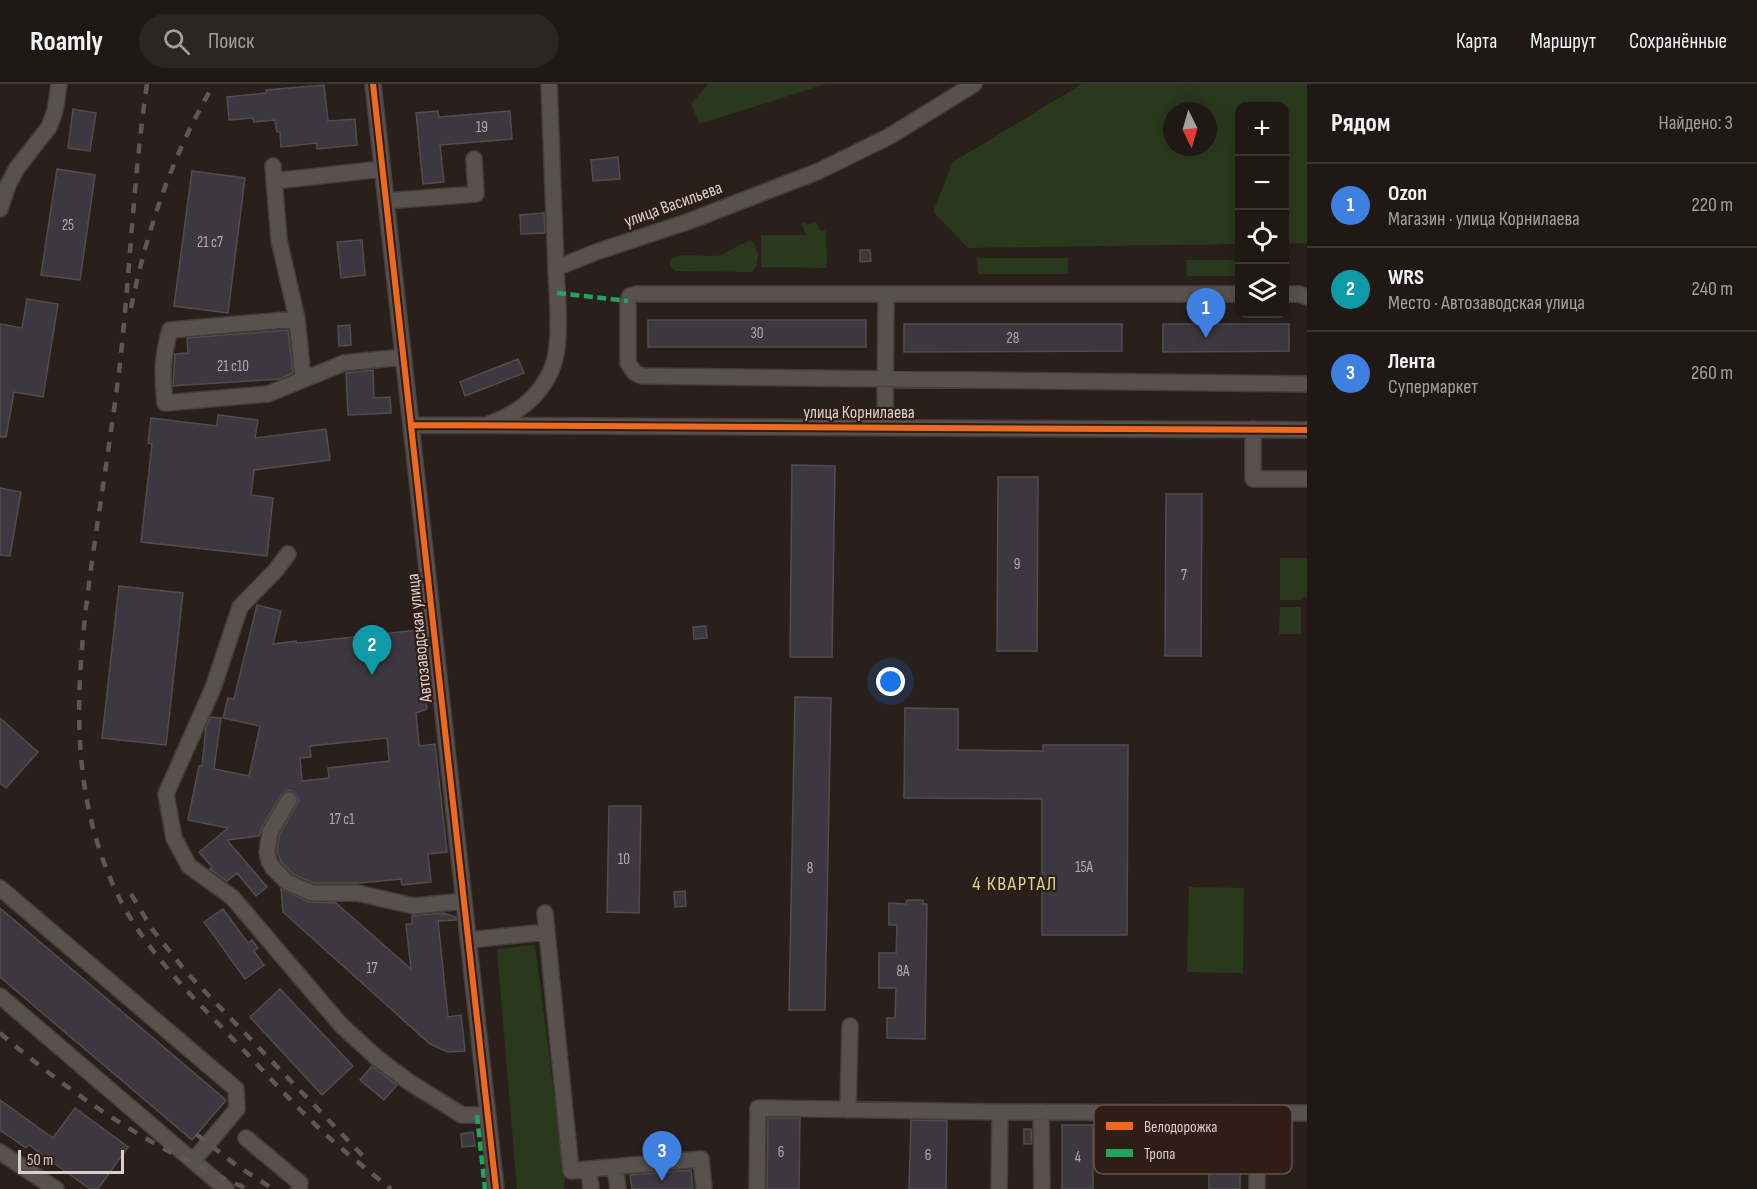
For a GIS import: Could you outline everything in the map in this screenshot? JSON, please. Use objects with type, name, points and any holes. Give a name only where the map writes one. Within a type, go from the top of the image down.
[{"type":"street","points":[[0,209],[8,185],[17,168],[49,127],[55,111],[59,84]]},
{"type":"street","name":"Автозаводская улица","points":[[373,84],[411,425],[425,620],[464,902],[496,1189]]},
{"type":"street","points":[[482,425],[503,418],[523,406],[539,391],[551,370],[557,348],[549,84]]},
{"type":"street","name":"улица Васильева","points":[[556,268],[598,251],[687,222],[819,171],[890,136],[974,84]]},
{"type":"street","points":[[386,201],[476,194],[474,159]]},
{"type":"street","points":[[303,378],[297,319],[279,240],[273,173],[382,169]]},
{"type":"street","points":[[1235,294],[636,294],[630,296],[628,301],[628,363],[635,373],[642,376],[1307,384]]},
{"type":"street","points":[[885,427],[886,294]]},
{"type":"street","points":[[1289,294],[1307,297]]},
{"type":"street","points":[[297,319],[170,330],[163,354],[162,374],[165,403],[268,394],[344,363],[403,357]]},
{"type":"street","name":"улица Корнилаева","points":[[411,425],[1307,429]]},
{"type":"street","points":[[1253,429],[1253,478],[1307,479]]},
{"type":"street","points":[[288,554],[240,607],[213,688],[166,794],[174,838],[189,866],[232,897],[341,1026],[371,1053],[409,1082],[462,1115],[488,1115]]},
{"type":"street","points":[[290,800],[270,832],[267,852],[268,861],[288,882],[312,893],[357,893],[414,906],[464,902]]},
{"type":"street","points":[[0,888],[236,1089],[237,1109],[193,1161]]},
{"type":"street","points":[[545,913],[571,1171],[701,1159],[704,1189]]},
{"type":"street","points":[[468,940],[546,932]]},
{"type":"street","points":[[0,996],[226,1189]]},
{"type":"street","points":[[848,1110],[856,1059],[849,1026]]},
{"type":"street","points":[[757,1189],[758,1108],[1094,1112]]},
{"type":"street","points":[[999,1189],[1000,1112]]},
{"type":"street","points":[[1041,1112],[1042,1189]]},
{"type":"street","points":[[246,1138],[300,1184],[299,1189]]},
{"type":"street","points":[[0,1152],[56,1189]]},
{"type":"street","points":[[615,1167],[618,1189]]},
{"type":"street","points":[[589,1169],[591,1189]]},
{"type":"green space","points":[[708,84],[825,84],[700,124],[691,104]]},
{"type":"green space","points":[[1082,84],[1307,84],[1307,243],[1289,244],[1289,102],[1235,102],[1235,244],[968,248],[933,212],[953,162]]},
{"type":"green space","points":[[806,222],[807,225],[816,222],[821,231],[826,231],[827,268],[761,267],[761,235],[806,235],[801,223]]},
{"type":"green space","points":[[750,241],[754,243],[758,254],[756,267],[751,272],[675,271],[670,266],[670,260],[674,257],[719,255]]},
{"type":"green space","points":[[977,258],[1068,258],[1068,274],[978,274]]},
{"type":"green space","points":[[1186,260],[1235,260],[1235,276],[1187,276]]},
{"type":"green space","points":[[1280,558],[1307,558],[1307,597],[1301,597],[1301,600],[1280,600]]},
{"type":"green space","points":[[1280,607],[1301,607],[1301,634],[1279,634]]},
{"type":"green space","points":[[1189,887],[1244,888],[1243,973],[1187,972]]},
{"type":"green space","points":[[535,945],[565,1178],[564,1189],[517,1189],[497,949]]},
{"type":"building","points":[[324,85],[328,121],[355,119],[357,145],[317,149],[317,143],[281,147],[280,132],[277,132],[275,120],[254,122],[253,118],[229,120],[227,97],[266,93],[266,90]]},
{"type":"building","points":[[73,109],[96,113],[90,151],[68,148]]},
{"type":"building","points":[[438,111],[439,117],[510,111],[512,139],[440,145],[444,182],[423,184],[416,113]]},
{"type":"building","points":[[618,157],[620,179],[593,181],[591,160]]},
{"type":"building","points":[[57,169],[95,175],[80,280],[41,275]]},
{"type":"building","points":[[192,171],[245,178],[228,313],[174,306]]},
{"type":"building","points":[[544,213],[545,233],[521,234],[520,215]]},
{"type":"building","points":[[362,240],[365,275],[341,278],[337,242]]},
{"type":"building","points":[[860,250],[870,250],[871,261],[860,262]]},
{"type":"building","points":[[27,299],[58,304],[43,397],[14,392],[6,437],[0,437],[0,324],[22,328]]},
{"type":"building","points":[[648,320],[866,320],[866,347],[648,347]]},
{"type":"building","points":[[904,324],[1122,324],[1122,351],[904,352]]},
{"type":"building","points":[[1163,324],[1289,324],[1289,351],[1163,352]]},
{"type":"building","points":[[350,325],[351,345],[339,346],[338,326]]},
{"type":"building","points":[[288,330],[293,373],[280,379],[173,386],[175,354],[188,353],[187,338]]},
{"type":"building","points":[[518,359],[524,373],[465,396],[460,382]]},
{"type":"building","points":[[373,370],[374,398],[390,397],[391,413],[348,415],[346,373]]},
{"type":"building","points":[[218,415],[258,420],[255,438],[326,429],[330,460],[254,470],[251,495],[273,498],[267,556],[141,542],[152,444],[148,443],[151,418],[217,426]]},
{"type":"building","points":[[792,465],[835,466],[832,657],[790,657]]},
{"type":"building","points":[[998,477],[1038,477],[1037,651],[997,651]]},
{"type":"building","points":[[0,488],[21,492],[10,556],[0,555]]},
{"type":"building","points":[[1166,494],[1202,494],[1201,656],[1165,656]]},
{"type":"building","points":[[119,586],[183,593],[166,745],[102,738]]},
{"type":"building","points":[[257,605],[281,611],[273,644],[418,630],[427,709],[416,713],[419,746],[435,744],[447,852],[428,854],[431,882],[402,885],[401,879],[359,883],[314,883],[293,874],[281,862],[277,852],[279,835],[299,801],[297,795],[290,790],[281,795],[259,836],[227,840],[267,887],[256,896],[237,873],[227,881],[210,869],[212,867],[199,852],[228,828],[188,820],[199,766],[202,766],[206,727],[211,717],[221,718],[214,769],[249,776],[260,726],[223,718],[228,698],[234,699]],"holes":[[[387,738],[389,761],[328,768],[329,778],[302,781],[300,758],[311,757],[310,746]]]},
{"type":"building","points":[[706,626],[707,638],[694,639],[693,627]]},
{"type":"building","points":[[795,697],[831,698],[825,1010],[789,1010]]},
{"type":"building","points":[[905,708],[958,709],[958,750],[1043,751],[1043,745],[1128,745],[1127,935],[1042,935],[1042,799],[904,798]]},
{"type":"building","points":[[0,718],[38,752],[6,788],[0,783]]},
{"type":"building","points":[[609,806],[641,806],[639,913],[607,912]]},
{"type":"building","points":[[281,889],[309,902],[336,903],[411,969],[406,924],[412,924],[412,916],[443,913],[456,917],[456,920],[438,921],[448,1017],[461,1015],[465,1051],[448,1052],[430,1044],[283,912]]},
{"type":"building","points":[[685,891],[686,906],[675,907],[674,892]]},
{"type":"building","points":[[907,900],[923,900],[923,904],[927,904],[925,1039],[887,1038],[887,1018],[895,1018],[896,988],[879,988],[879,953],[896,953],[897,925],[889,925],[889,903],[906,904]]},
{"type":"building","points":[[0,908],[226,1100],[192,1140],[0,977]]},
{"type":"building","points":[[223,909],[248,943],[252,940],[258,948],[254,951],[264,965],[245,979],[204,922]]},
{"type":"building","points":[[280,989],[353,1066],[322,1095],[250,1017]]},
{"type":"building","points":[[372,1066],[397,1085],[384,1100],[360,1080]]},
{"type":"building","points":[[0,1100],[53,1138],[75,1108],[128,1147],[98,1189],[90,1189],[29,1145],[26,1148],[0,1130]]},
{"type":"building","points":[[768,1118],[800,1118],[799,1189],[767,1189]]},
{"type":"building","points":[[911,1120],[947,1121],[946,1189],[909,1189]]},
{"type":"building","points":[[1062,1125],[1093,1125],[1093,1189],[1062,1189]]},
{"type":"building","points":[[1024,1129],[1031,1129],[1032,1144],[1024,1144]]},
{"type":"building","points":[[473,1132],[475,1146],[462,1147],[461,1134]]},
{"type":"building","points":[[691,1170],[693,1189],[632,1189],[630,1175]]},
{"type":"building","points":[[1209,1174],[1240,1174],[1240,1189],[1209,1189]]},
{"type":"railway","points":[[147,84],[138,156],[119,372],[82,644],[79,726],[88,807],[99,847],[114,887],[137,929],[166,967],[301,1110],[333,1141],[391,1189]]},
{"type":"railway","points":[[131,308],[145,249],[163,192],[186,137],[214,84]]},
{"type":"railway","points":[[131,894],[152,929],[187,973],[363,1156]]},
{"type":"railway","points":[[0,1033],[57,1079],[118,1121],[181,1158],[248,1189]]},
{"type":"railway","points":[[196,1134],[236,1165],[273,1189]]},
{"type":"marked path","points":[[557,293],[628,301]]},
{"type":"marked path","points":[[477,1115],[485,1189]]},
{"type":"cycle path","points":[[373,84],[496,1189]]},
{"type":"cycle path","points":[[411,425],[1307,430]]},
{"type":"place","name":"Ozon","points":[[1206,338]]},
{"type":"place","name":"WRS","points":[[372,675]]},
{"type":"place","name":"Лента","points":[[662,1181]]},
{"type":"district","name":"4 КВАРТАЛ","points":[[1015,883]]}]
